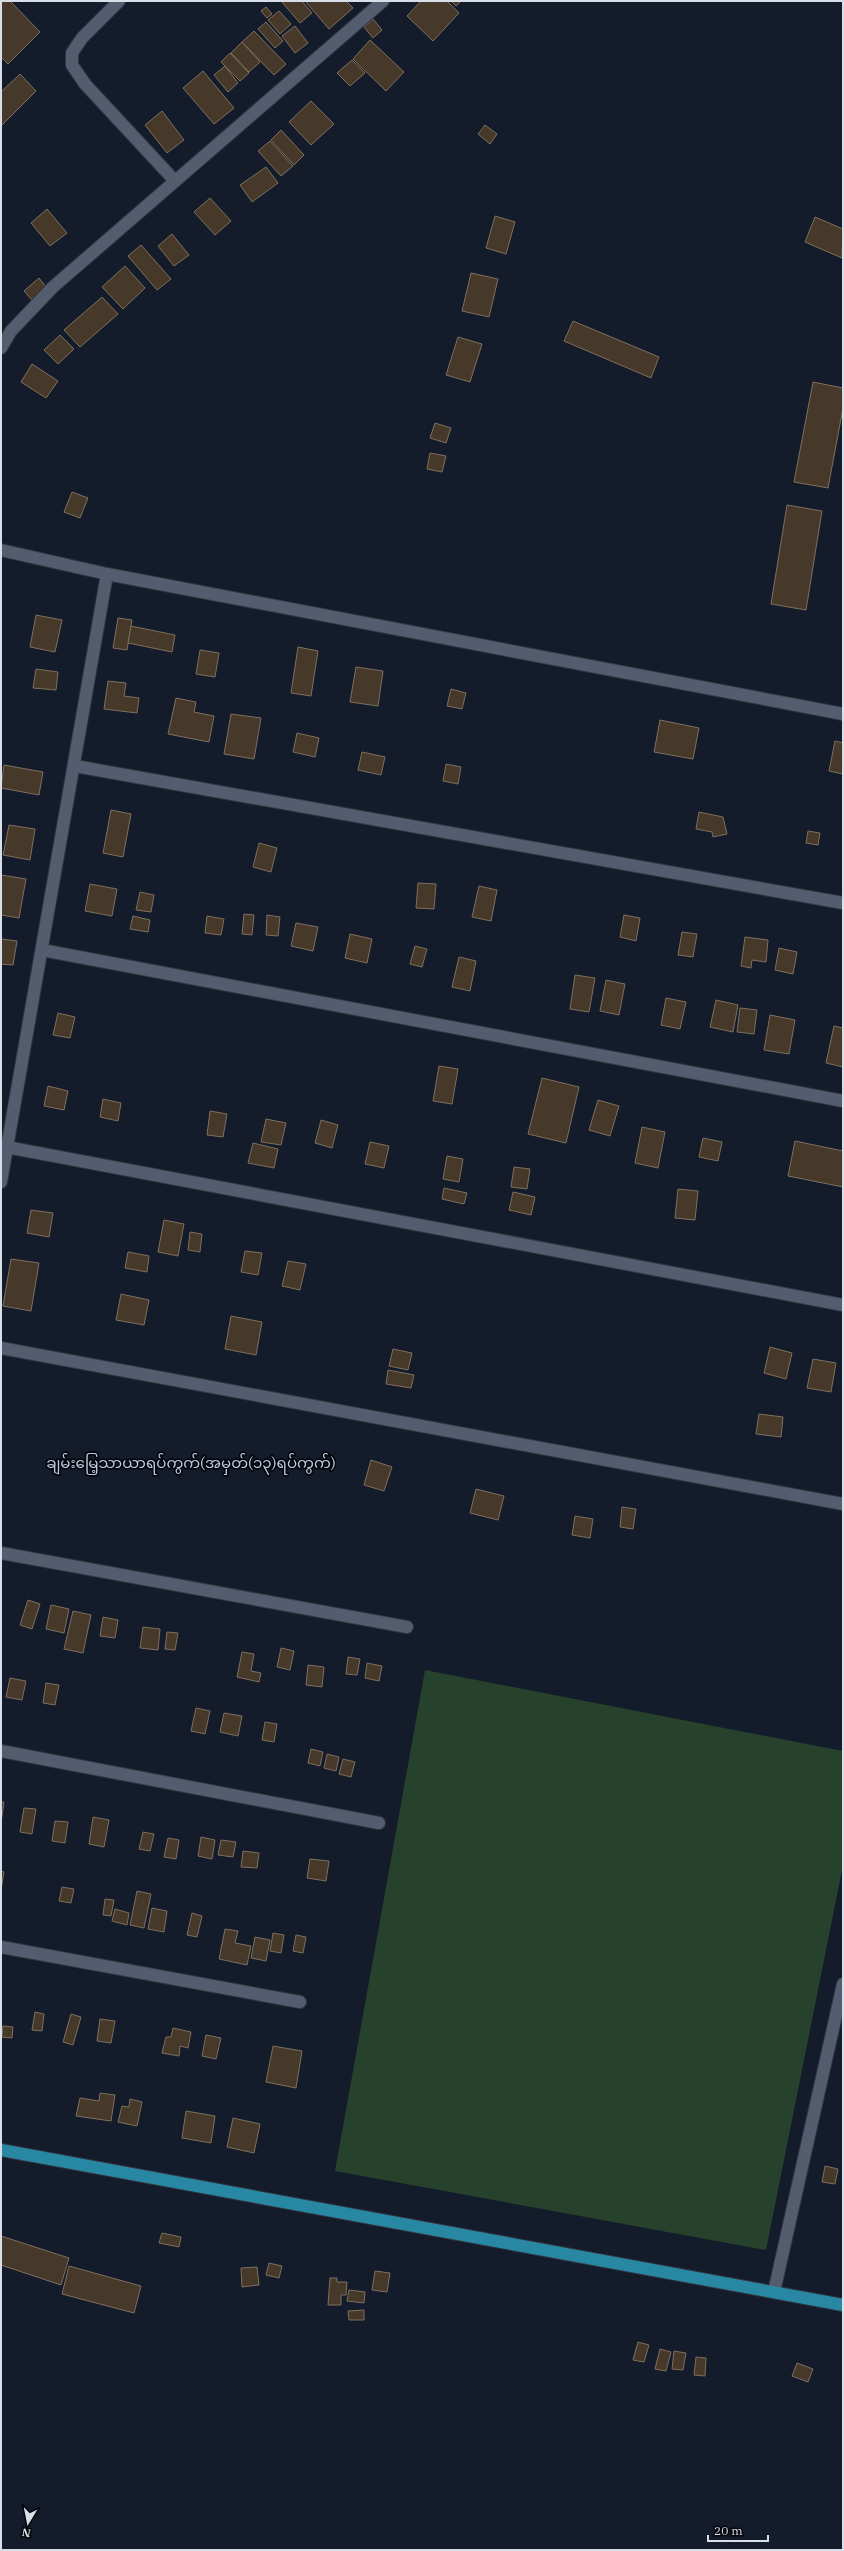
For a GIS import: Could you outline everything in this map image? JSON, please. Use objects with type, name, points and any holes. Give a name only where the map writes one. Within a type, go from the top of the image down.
[{"type":"main road","points":[[1,2150],[843,2305]]},
{"type":"street","points":[[119,1],[82,38],[72,53],[72,65],[85,84],[175,181]]},
{"type":"street","points":[[1,348],[11,332],[53,287],[383,1]]},
{"type":"street","points":[[1,550],[107,574],[843,714]]},
{"type":"street","points":[[1,1182],[4,1147],[42,950],[107,574]]},
{"type":"street","points":[[75,766],[843,904]]},
{"type":"street","points":[[42,950],[843,1101]]},
{"type":"street","points":[[4,1147],[843,1305]]},
{"type":"street","points":[[1,1348],[843,1504]]},
{"type":"street","points":[[1,1553],[407,1627]]},
{"type":"street","points":[[1,1751],[379,1823]]},
{"type":"street","points":[[1,1947],[300,2002]]},
{"type":"street","points":[[774,2292],[843,1984]]},
{"type":"green space","points":[[425,1670],[843,1751],[843,1865],[766,2250],[335,2171]]},
{"type":"building","points":[[1,1],[10,1],[40,32],[8,64],[1,57]]},
{"type":"building","points":[[281,1],[302,1],[312,13],[300,23]]},
{"type":"building","points":[[305,1],[346,1],[353,8],[329,29]]},
{"type":"building","points":[[421,1],[447,1],[459,13],[433,41],[407,16]]},
{"type":"building","points":[[451,1],[461,1],[456,6]]},
{"type":"building","points":[[266,7],[272,14],[267,18],[261,11]]},
{"type":"building","points":[[279,11],[291,24],[280,34],[268,20]]},
{"type":"building","points":[[373,19],[382,30],[373,38],[364,27]]},
{"type":"building","points":[[266,22],[283,41],[275,48],[258,29]]},
{"type":"building","points":[[295,26],[308,43],[295,53],[282,36]]},
{"type":"building","points":[[254,31],[286,64],[274,75],[242,42]]},
{"type":"building","points":[[370,40],[404,72],[386,91],[353,59]]},
{"type":"building","points":[[242,42],[260,62],[249,72],[231,53]]},
{"type":"building","points":[[230,53],[249,73],[240,81],[221,62]]},
{"type":"building","points":[[352,60],[365,73],[350,86],[337,73]]},
{"type":"building","points":[[225,66],[238,83],[228,92],[214,75]]},
{"type":"building","points":[[203,71],[234,108],[214,124],[183,88]]},
{"type":"building","points":[[20,74],[36,91],[1,126],[1,92]]},
{"type":"building","points":[[311,101],[334,124],[311,145],[289,122]]},
{"type":"building","points":[[162,111],[184,140],[167,153],[145,125]]},
{"type":"building","points":[[485,125],[497,134],[490,144],[478,134]]},
{"type":"building","points":[[281,130],[304,155],[294,165],[271,140]]},
{"type":"building","points":[[270,141],[293,166],[281,176],[258,151]]},
{"type":"building","points":[[266,167],[278,183],[252,202],[240,185]]},
{"type":"building","points":[[210,198],[231,221],[215,235],[194,212]]},
{"type":"building","points":[[47,209],[67,233],[50,246],[31,223]]},
{"type":"building","points":[[495,216],[515,222],[506,254],[486,248]]},
{"type":"building","points":[[815,217],[843,229],[842,258],[805,242]]},
{"type":"building","points":[[172,234],[189,255],[174,266],[158,246]]},
{"type":"building","points":[[141,245],[171,279],[157,290],[128,256]]},
{"type":"building","points":[[125,266],[145,288],[123,309],[102,287]]},
{"type":"building","points":[[471,273],[498,279],[489,317],[462,311]]},
{"type":"building","points":[[39,278],[46,287],[32,300],[24,291]]},
{"type":"building","points":[[102,297],[118,314],[80,347],[64,330]]},
{"type":"building","points":[[573,321],[659,357],[651,378],[564,341]]},
{"type":"building","points":[[60,335],[74,349],[58,364],[44,350]]},
{"type":"building","points":[[458,337],[482,344],[470,382],[446,375]]},
{"type":"building","points":[[32,364],[58,381],[46,398],[21,382]]},
{"type":"building","points":[[813,382],[843,388],[843,408],[828,488],[794,482]]},
{"type":"building","points":[[435,423],[451,428],[446,443],[430,438]]},
{"type":"building","points":[[430,453],[446,456],[442,472],[427,469]]},
{"type":"building","points":[[72,492],[88,498],[80,518],[64,512]]},
{"type":"building","points":[[787,505],[822,511],[806,610],[771,604]]},
{"type":"building","points":[[36,615],[62,620],[55,652],[30,647]]},
{"type":"building","points":[[118,618],[132,620],[127,650],[113,648]]},
{"type":"building","points":[[131,626],[175,635],[172,652],[128,643]]},
{"type":"building","points":[[298,647],[318,651],[311,696],[291,693]]},
{"type":"building","points":[[200,650],[219,653],[215,677],[196,674]]},
{"type":"building","points":[[356,667],[383,671],[378,706],[350,702]]},
{"type":"building","points":[[36,669],[58,672],[56,690],[33,688]]},
{"type":"building","points":[[108,681],[126,683],[124,696],[139,698],[137,713],[104,709]]},
{"type":"building","points":[[451,689],[466,693],[462,709],[447,706]]},
{"type":"building","points":[[176,698],[196,702],[194,712],[214,716],[209,742],[168,734]]},
{"type":"building","points":[[231,714],[261,718],[254,759],[224,754]]},
{"type":"building","points":[[660,720],[699,728],[693,759],[654,752]]},
{"type":"building","points":[[297,733],[319,738],[315,757],[293,752]]},
{"type":"building","points":[[835,741],[843,743],[843,774],[829,771]]},
{"type":"building","points":[[362,752],[385,757],[381,775],[358,770]]},
{"type":"building","points":[[446,764],[461,767],[458,784],[443,781]]},
{"type":"building","points":[[4,765],[43,772],[39,795],[1,788]]},
{"type":"building","points":[[111,810],[131,814],[123,857],[103,853]]},
{"type":"building","points":[[699,812],[723,817],[727,834],[713,837],[712,832],[696,829]]},
{"type":"building","points":[[9,825],[35,829],[30,860],[3,855]]},
{"type":"building","points":[[808,831],[820,833],[818,845],[806,843]]},
{"type":"building","points":[[259,843],[277,848],[271,872],[253,867]]},
{"type":"building","points":[[1,875],[26,879],[19,918],[1,915]]},
{"type":"building","points":[[418,883],[436,884],[434,909],[416,908]]},
{"type":"building","points":[[90,884],[117,889],[112,916],[85,911]]},
{"type":"building","points":[[479,886],[497,890],[491,921],[472,917]]},
{"type":"building","points":[[140,892],[154,895],[151,912],[136,910]]},
{"type":"building","points":[[244,914],[254,915],[252,935],[242,934]]},
{"type":"building","points":[[267,915],[280,917],[278,936],[266,935]]},
{"type":"building","points":[[624,915],[640,918],[636,941],[620,937]]},
{"type":"building","points":[[133,916],[150,920],[148,932],[130,929]]},
{"type":"building","points":[[207,916],[224,919],[221,935],[205,933]]},
{"type":"building","points":[[296,923],[318,927],[313,951],[291,946]]},
{"type":"building","points":[[682,932],[697,934],[693,957],[678,955]]},
{"type":"building","points":[[350,934],[372,939],[367,963],[345,958]]},
{"type":"building","points":[[745,937],[768,940],[766,962],[752,960],[751,968],[741,966]]},
{"type":"building","points":[[1,939],[17,941],[13,965],[1,964]]},
{"type":"building","points":[[415,946],[427,949],[422,967],[410,964]]},
{"type":"building","points":[[779,948],[797,952],[793,974],[775,970]]},
{"type":"building","points":[[459,957],[476,961],[470,991],[452,987]]},
{"type":"building","points":[[575,975],[595,978],[589,1012],[570,1009]]},
{"type":"building","points":[[606,980],[625,984],[619,1015],[600,1011]]},
{"type":"building","points":[[666,998],[686,1002],[680,1029],[661,1025]]},
{"type":"building","points":[[716,1000],[738,1005],[733,1032],[710,1027]]},
{"type":"building","points":[[740,1008],[757,1010],[754,1034],[737,1032]]},
{"type":"building","points":[[58,1013],[75,1017],[70,1038],[53,1035]]},
{"type":"building","points":[[770,1015],[795,1020],[789,1054],[764,1050]]},
{"type":"building","points":[[834,1026],[843,1028],[843,1067],[826,1063]]},
{"type":"building","points":[[439,1066],[458,1069],[452,1104],[433,1101]]},
{"type":"building","points":[[542,1078],[579,1087],[566,1143],[528,1134]]},
{"type":"building","points":[[48,1086],[68,1091],[64,1110],[44,1106]]},
{"type":"building","points":[[103,1099],[121,1103],[118,1121],[100,1117]]},
{"type":"building","points":[[598,1100],[619,1106],[610,1136],[589,1130]]},
{"type":"building","points":[[210,1111],[227,1114],[223,1137],[207,1135]]},
{"type":"building","points":[[266,1119],[286,1123],[281,1145],[261,1142]]},
{"type":"building","points":[[321,1120],[338,1125],[332,1148],[315,1143]]},
{"type":"building","points":[[642,1127],[665,1132],[658,1168],[635,1163]]},
{"type":"building","points":[[703,1138],[722,1142],[718,1161],[699,1157]]},
{"type":"building","points":[[795,1141],[843,1151],[843,1187],[788,1176]]},
{"type":"building","points":[[370,1142],[389,1146],[384,1168],[365,1164]]},
{"type":"building","points":[[253,1143],[278,1149],[274,1168],[248,1163]]},
{"type":"building","points":[[447,1156],[463,1159],[459,1182],[443,1179]]},
{"type":"building","points":[[514,1167],[530,1169],[527,1189],[511,1187]]},
{"type":"building","points":[[444,1188],[467,1193],[464,1204],[442,1199]]},
{"type":"building","points":[[678,1189],[698,1191],[695,1220],[675,1218]]},
{"type":"building","points":[[513,1192],[535,1197],[531,1215],[509,1210]]},
{"type":"building","points":[[31,1210],[53,1213],[49,1237],[27,1233]]},
{"type":"building","points":[[164,1220],[184,1224],[178,1256],[158,1252]]},
{"type":"building","points":[[190,1232],[202,1234],[200,1252],[188,1250]]},
{"type":"building","points":[[245,1251],[262,1253],[258,1275],[241,1272]]},
{"type":"building","points":[[128,1252],[149,1256],[147,1272],[125,1268]]},
{"type":"building","points":[[11,1259],[39,1263],[31,1311],[3,1306]]},
{"type":"building","points":[[288,1261],[306,1264],[300,1290],[282,1286]]},
{"type":"building","points":[[121,1294],[149,1300],[144,1325],[116,1320]]},
{"type":"building","points":[[231,1316],[262,1322],[256,1355],[225,1349]]},
{"type":"building","points":[[770,1347],[792,1353],[786,1379],[764,1373]]},
{"type":"building","points":[[393,1349],[412,1353],[408,1370],[389,1366]]},
{"type":"building","points":[[813,1359],[836,1363],[831,1392],[807,1388]]},
{"type":"building","points":[[388,1370],[414,1375],[411,1388],[386,1384]]},
{"type":"building","points":[[759,1414],[783,1417],[781,1437],[756,1434]]},
{"type":"building","points":[[371,1460],[392,1467],[384,1491],[364,1485]]},
{"type":"building","points":[[476,1489],[504,1496],[498,1520],[470,1513]]},
{"type":"building","points":[[622,1507],[636,1509],[633,1529],[620,1527]]},
{"type":"building","points":[[575,1516],[593,1519],[590,1538],[572,1535]]},
{"type":"building","points":[[28,1600],[40,1604],[32,1629],[20,1625]]},
{"type":"building","points":[[51,1605],[69,1609],[64,1633],[46,1629]]},
{"type":"building","points":[[73,1611],[91,1615],[83,1653],[64,1649]]},
{"type":"building","points":[[103,1617],[118,1620],[115,1638],[100,1636]]},
{"type":"building","points":[[143,1627],[160,1629],[158,1650],[140,1648]]},
{"type":"building","points":[[167,1632],[178,1633],[175,1650],[165,1649]]},
{"type":"building","points":[[281,1648],[294,1651],[290,1670],[277,1667]]},
{"type":"building","points":[[242,1652],[254,1654],[251,1671],[261,1673],[259,1682],[237,1677]]},
{"type":"building","points":[[348,1657],[360,1659],[357,1675],[346,1674]]},
{"type":"building","points":[[367,1663],[382,1666],[379,1681],[365,1678]]},
{"type":"building","points":[[308,1665],[324,1667],[322,1687],[306,1685]]},
{"type":"building","points":[[10,1678],[26,1681],[22,1700],[6,1697]]},
{"type":"building","points":[[46,1683],[59,1685],[55,1705],[43,1703]]},
{"type":"building","points":[[196,1708],[210,1711],[205,1734],[191,1731]]},
{"type":"building","points":[[224,1713],[242,1716],[238,1736],[220,1732]]},
{"type":"building","points":[[265,1722],[277,1724],[274,1742],[262,1740]]},
{"type":"building","points":[[311,1749],[323,1752],[320,1766],[308,1763]]},
{"type":"building","points":[[327,1754],[339,1757],[336,1771],[324,1768]]},
{"type":"building","points":[[343,1759],[355,1762],[351,1777],[339,1774]]},
{"type":"building","points":[[1,1802],[4,1802],[1,1823]]},
{"type":"building","points":[[24,1808],[36,1809],[32,1834],[20,1832]]},
{"type":"building","points":[[93,1817],[109,1820],[104,1847],[89,1844]]},
{"type":"building","points":[[55,1821],[68,1822],[65,1843],[52,1841]]},
{"type":"building","points":[[143,1832],[154,1834],[150,1851],[139,1849]]},
{"type":"building","points":[[201,1837],[215,1840],[212,1859],[198,1856]]},
{"type":"building","points":[[168,1838],[179,1840],[176,1859],[164,1857]]},
{"type":"building","points":[[221,1840],[236,1842],[233,1857],[218,1855]]},
{"type":"building","points":[[243,1851],[259,1853],[257,1868],[241,1867]]},
{"type":"building","points":[[310,1859],[329,1861],[326,1881],[307,1878]]},
{"type":"building","points":[[1,1871],[4,1872],[1,1890]]},
{"type":"building","points":[[62,1887],[74,1889],[71,1903],[59,1901]]},
{"type":"building","points":[[137,1891],[151,1894],[144,1928],[130,1925]]},
{"type":"building","points":[[105,1899],[114,1900],[111,1916],[103,1915]]},
{"type":"building","points":[[152,1908],[167,1911],[164,1932],[148,1929]]},
{"type":"building","points":[[115,1909],[129,1913],[127,1925],[112,1921]]},
{"type":"building","points":[[192,1913],[202,1916],[197,1937],[187,1935]]},
{"type":"building","points":[[225,1929],[238,1931],[235,1943],[251,1946],[247,1965],[219,1959]]},
{"type":"building","points":[[273,1933],[284,1935],[281,1953],[270,1951]]},
{"type":"building","points":[[296,1935],[306,1937],[303,1953],[293,1951]]},
{"type":"building","points":[[255,1937],[270,1940],[266,1961],[251,1958]]},
{"type":"building","points":[[35,2012],[44,2014],[42,2031],[32,2030]]},
{"type":"building","points":[[71,2014],[81,2017],[73,2045],[63,2042]]},
{"type":"building","points":[[100,2019],[115,2021],[111,2043],[97,2041]]},
{"type":"building","points":[[3,2026],[13,2027],[12,2038],[2,2037]]},
{"type":"building","points":[[173,2028],[191,2032],[188,2048],[180,2046],[179,2056],[162,2053],[166,2037],[171,2037]]},
{"type":"building","points":[[206,2035],[221,2038],[216,2059],[202,2056]]},
{"type":"building","points":[[273,2046],[302,2051],[296,2088],[266,2082]]},
{"type":"building","points":[[100,2093],[115,2095],[111,2121],[76,2116],[80,2098],[99,2101]]},
{"type":"building","points":[[130,2099],[142,2102],[137,2126],[118,2122],[122,2106],[129,2107]]},
{"type":"building","points":[[186,2111],[215,2116],[211,2143],[182,2138]]},
{"type":"building","points":[[233,2118],[260,2124],[254,2153],[227,2147]]},
{"type":"building","points":[[825,2166],[838,2169],[835,2184],[822,2182]]},
{"type":"building","points":[[162,2233],[181,2237],[179,2247],[159,2243]]},
{"type":"building","points":[[1,2236],[69,2258],[61,2285],[1,2265]]},
{"type":"building","points":[[269,2263],[282,2266],[279,2278],[266,2275]]},
{"type":"building","points":[[69,2266],[141,2286],[134,2313],[62,2294]]},
{"type":"building","points":[[257,2267],[259,2285],[242,2287],[241,2268]]},
{"type":"building","points":[[375,2271],[390,2273],[387,2292],[372,2290]]},
{"type":"building","points":[[330,2278],[337,2278],[337,2282],[347,2282],[346,2295],[341,2295],[341,2305],[328,2305]]},
{"type":"building","points":[[349,2290],[365,2292],[364,2303],[347,2301]]},
{"type":"building","points":[[364,2310],[364,2320],[349,2320],[348,2311]]},
{"type":"building","points":[[638,2342],[649,2345],[644,2362],[633,2360]]},
{"type":"building","points":[[660,2349],[671,2352],[666,2371],[655,2369]]},
{"type":"building","points":[[674,2351],[686,2353],[683,2370],[672,2369]]},
{"type":"building","points":[[696,2357],[706,2358],[705,2376],[694,2375]]},
{"type":"building","points":[[797,2363],[813,2369],[808,2382],[792,2376]]},
{"type":"district","name":"ချမ်းမြေ့သာယာရပ်ကွက်(အမှတ်(၁၃)ရပ်ကွက်)","points":[[191,1462]]}]
